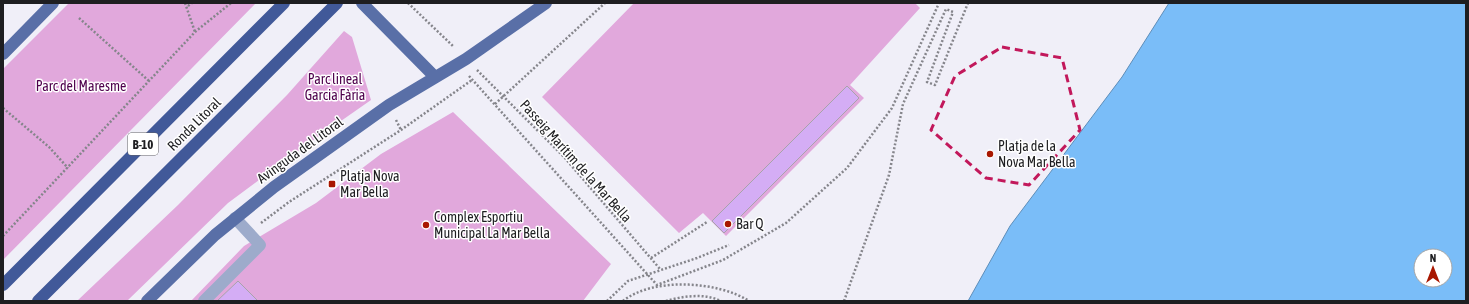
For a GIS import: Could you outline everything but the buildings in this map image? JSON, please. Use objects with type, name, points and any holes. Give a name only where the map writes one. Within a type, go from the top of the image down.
[{"type":"highway","name":"Ronda Litoral","points":[[3,285],[284,3]]},
{"type":"highway","name":"Ronda Litoral","points":[[38,301],[337,3]]},
{"type":"main road","points":[[3,54],[53,3]]},
{"type":"main road","points":[[362,3],[435,77]]},
{"type":"main road","name":"Avinguda del Litoral","points":[[147,301],[215,235],[315,156],[389,105],[466,59],[546,3]]},
{"type":"lane","points":[[204,301],[260,245],[235,218]]},
{"type":"path","points":[[185,3],[188,6],[195,32]]},
{"type":"path","points":[[188,6],[192,3]]},
{"type":"path","points":[[3,236],[195,32],[232,3]]},
{"type":"path","points":[[408,3],[456,48]]},
{"type":"path","points":[[495,104],[604,3]]},
{"type":"path","points":[[623,301],[657,285],[723,260],[786,223],[847,168],[892,108],[939,3]]},
{"type":"path","points":[[844,301],[889,175],[903,104],[946,9],[953,12],[927,82],[935,85],[968,3]]},
{"type":"path","points":[[79,18],[149,81]]},
{"type":"path","name":"Passeig Marítim de la Mar Bella","points":[[475,68],[564,158],[660,269]]},
{"type":"path","name":"Passeig Marítim de la Mar Bella","points":[[402,130],[472,80],[657,285]]},
{"type":"path","points":[[3,108],[49,147],[68,168]]},
{"type":"path","points":[[248,232],[289,202],[402,130],[395,118]]},
{"type":"path","points":[[651,258],[707,222]]},
{"type":"path","points":[[607,301],[628,281],[646,273],[697,258],[728,245]]},
{"type":"path","points":[[657,285],[675,286],[694,284],[714,287],[738,294],[749,301]]},
{"type":"path","points":[[666,301],[691,296],[715,298],[721,301]]},
{"type":"highlighted area","points":[[1002,47],[1062,58],[1080,130],[1029,185],[986,178],[931,130],[955,76]]},
{"type":"green space","name":"Parc del Maresme","points":[[69,3],[256,3],[3,260],[3,69]]},
{"type":"green space","points":[[634,3],[915,3],[920,8],[850,85],[864,98],[726,236],[703,213],[679,233],[542,97]]},
{"type":"green space","name":"Parc lineal Garcia Fària","points":[[344,31],[352,37],[371,100],[228,203],[127,301],[77,301],[178,205],[287,95]]},
{"type":"green space","name":"Complex Esportiu Municipal La Mar Bella","points":[[453,112],[611,264],[583,301],[191,301],[244,246],[316,203],[381,154]]},
{"type":"water","points":[[1169,3],[1466,3],[1466,301],[968,301],[1010,226],[1122,77]]},
{"type":"place","name":"Platja de la Nova Mar Bella","points":[[990,154]]},
{"type":"place","name":"Platja Nova Mar Bella","points":[[332,184]]},
{"type":"place","name":"Bar Q","points":[[728,224]]},
{"type":"place","name":"Complex Esportiu Municipal La Mar Bella","points":[[426,225]]}]
